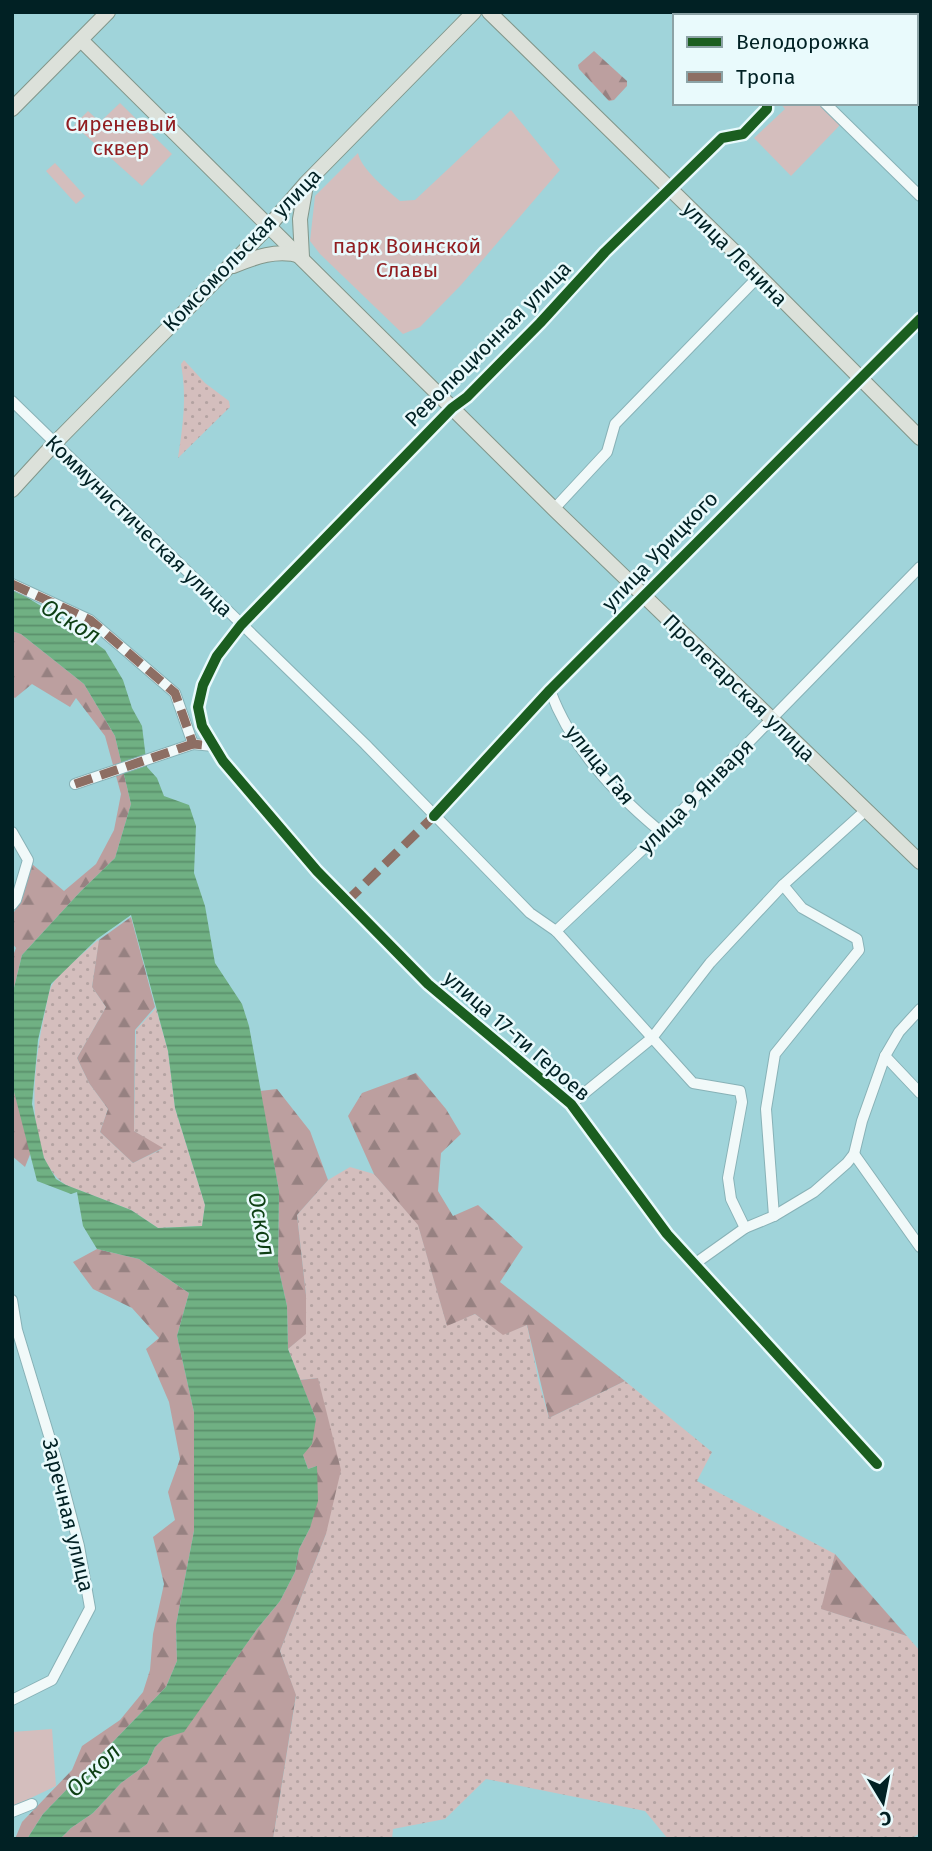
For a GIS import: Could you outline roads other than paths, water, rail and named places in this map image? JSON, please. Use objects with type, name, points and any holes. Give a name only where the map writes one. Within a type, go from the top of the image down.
[{"type":"main road","points":[[12,109],[108,12]]},
{"type":"main road","name":"Комсомольская улица","points":[[12,490],[474,12]]},
{"type":"main road","name":"улица Ленина","points":[[489,12],[920,438]]},
{"type":"main road","name":"Пролетарская улица","points":[[81,40],[554,509],[920,862]]},
{"type":"main road","points":[[228,267],[257,257],[286,252],[302,257],[300,219],[306,184]]},
{"type":"street","name":"Революционная улица","points":[[241,625],[452,408],[467,397],[540,323],[605,252],[722,138],[743,134],[767,109],[767,105]]},
{"type":"street","points":[[827,105],[920,196]]},
{"type":"street","points":[[554,509],[607,452],[615,424],[759,276]]},
{"type":"street","name":"улица Урицкого","points":[[434,816],[550,690],[920,319]]},
{"type":"street","name":"Коммунистическая улица","points":[[12,401],[365,744],[530,913],[556,931],[693,1083],[740,1091],[742,1102],[728,1178],[731,1199],[745,1228]]},
{"type":"street","name":"улица 9 Января","points":[[556,931],[661,832],[920,567]]},
{"type":"street","points":[[12,584],[90,620],[175,693],[193,744]]},
{"type":"street","name":"улица 17-ти Героев","points":[[241,625],[222,649],[203,685],[198,706],[201,726],[213,746],[317,871],[364,920],[428,984],[571,1104],[693,1265],[877,1464]]},
{"type":"street","name":"улица Гая","points":[[550,690],[558,713],[591,761],[642,817],[661,832]]},
{"type":"street","points":[[75,784],[193,744],[213,746]]},
{"type":"street","points":[[571,1104],[652,1038],[710,963],[783,885],[866,811]]},
{"type":"street","points":[[12,832],[28,860],[12,905]]},
{"type":"street","points":[[774,1216],[766,1109],[775,1054],[859,950],[857,939],[802,908],[783,885]]},
{"type":"street","points":[[693,1265],[745,1228],[774,1216],[814,1192],[847,1163],[854,1154],[862,1121],[885,1056],[899,1032],[920,1009]]},
{"type":"street","points":[[885,1056],[920,1093]]},
{"type":"street","points":[[854,1154],[920,1247]]},
{"type":"street","name":"Заречная улица","points":[[12,1300],[17,1330],[76,1534],[90,1608],[52,1680],[12,1700]]},
{"type":"street","points":[[12,1812],[32,1804]]},
{"type":"water","name":"Оскол","points":[[12,588],[70,624],[105,650],[123,680],[132,708],[142,726],[147,767],[157,778],[164,796],[189,805],[196,826],[194,873],[205,906],[215,963],[242,1004],[249,1026],[279,1191],[278,1266],[287,1306],[288,1349],[316,1419],[312,1444],[303,1455],[308,1469],[317,1466],[318,1501],[310,1528],[299,1549],[295,1572],[280,1601],[184,1732],[164,1738],[155,1747],[147,1764],[121,1783],[93,1813],[60,1839],[27,1839],[43,1814],[166,1687],[177,1661],[176,1625],[194,1531],[194,1412],[177,1336],[189,1293],[139,1259],[97,1249],[83,1226],[77,1192],[71,1194],[37,1181],[12,1084],[12,996],[22,955],[115,858],[131,804],[115,736],[84,684],[21,634],[12,631]],"holes":[[[131,915],[168,1051],[175,1108],[205,1205],[202,1226],[158,1228],[131,1210],[56,1179],[44,1158],[32,1104],[38,1040],[51,984],[97,939]]]},
{"type":"park label","name":"Сиреневый сквер","points":[[121,136]]},
{"type":"park label","name":"парк Воинской Славы","points":[[407,258]]}]
